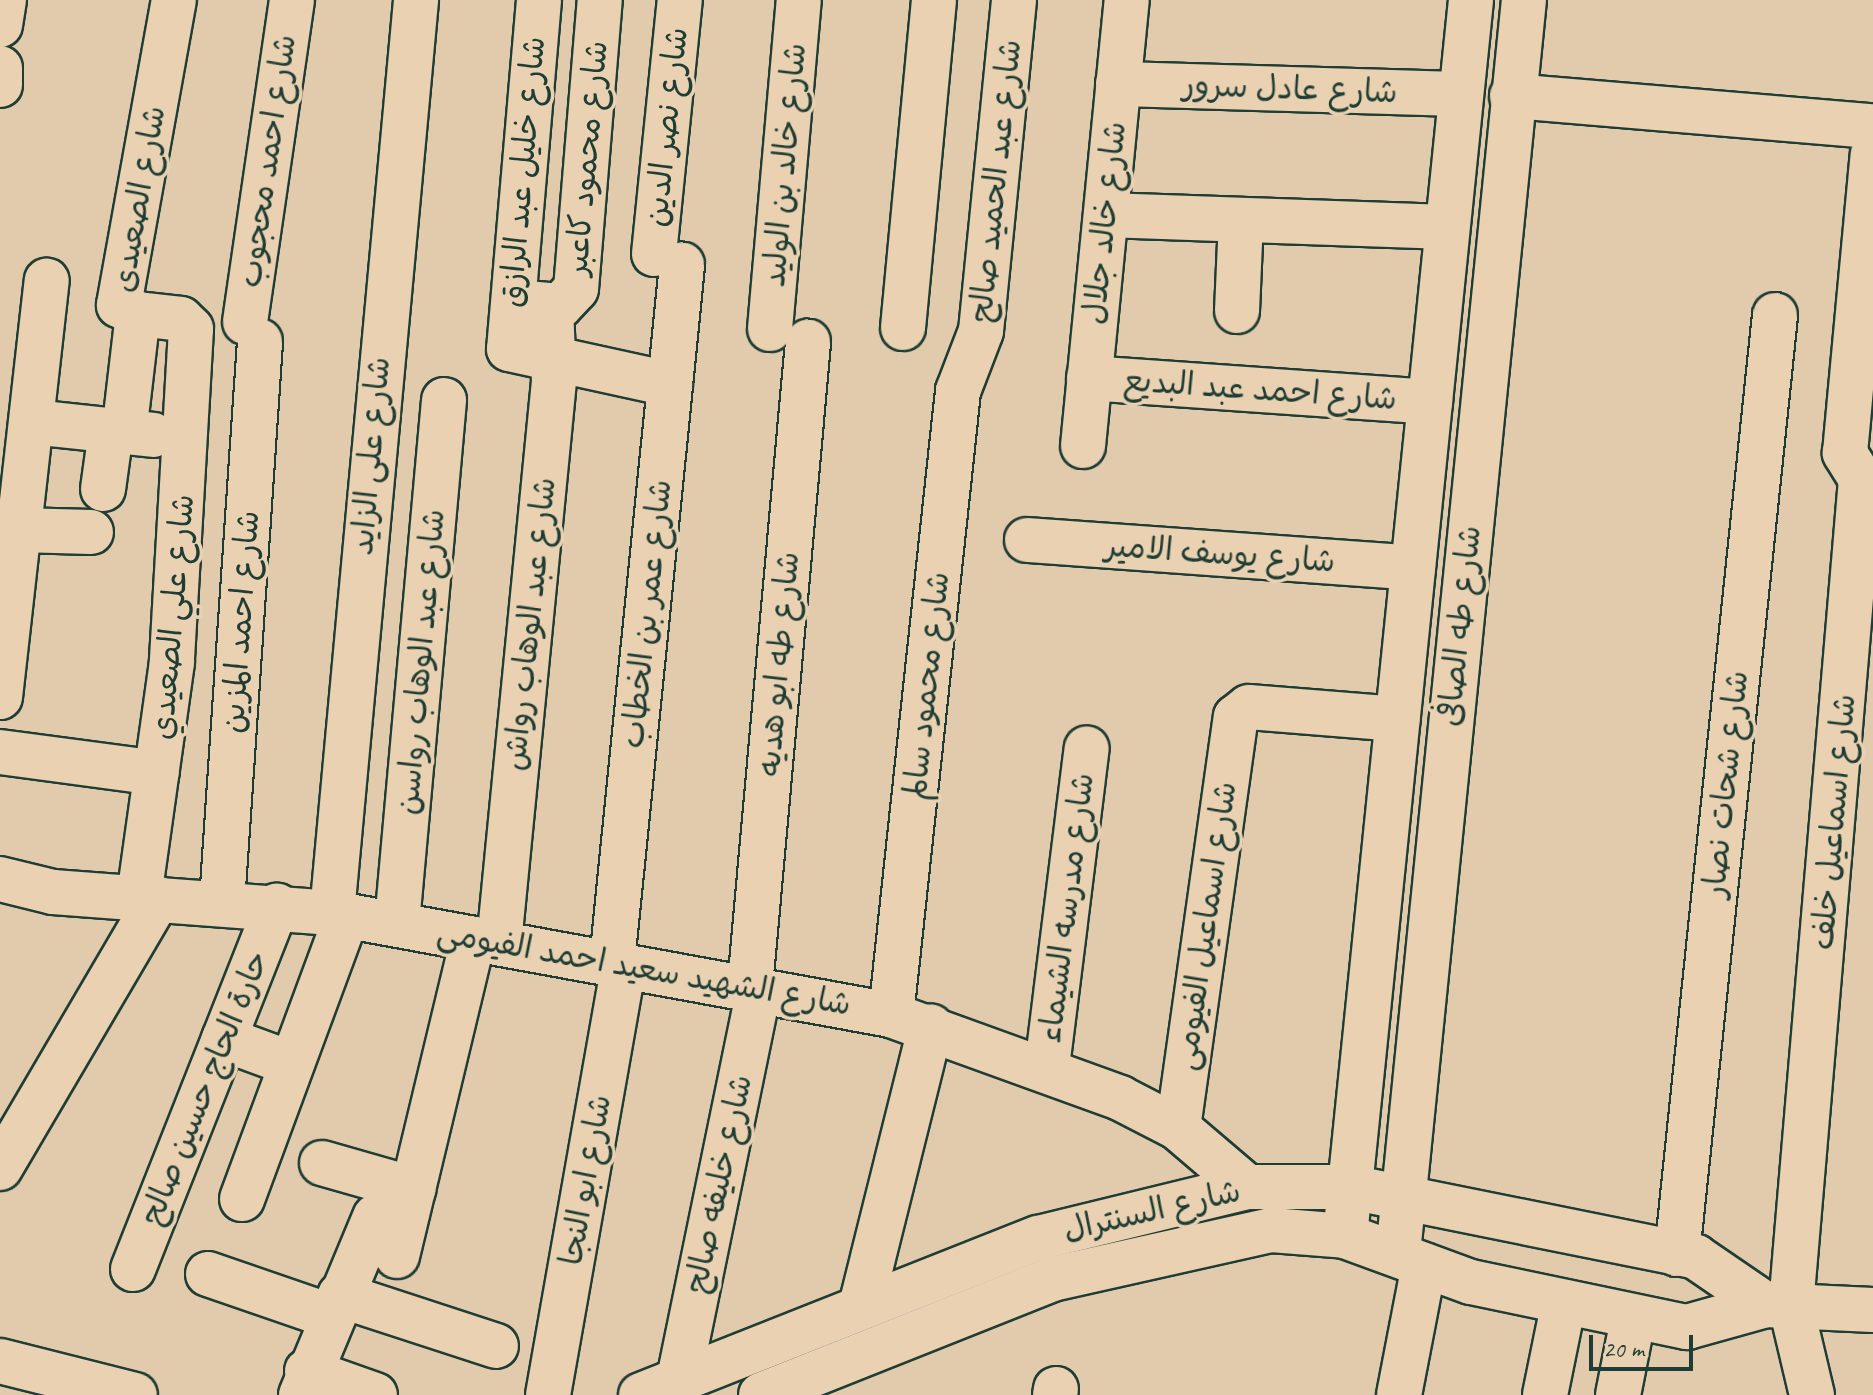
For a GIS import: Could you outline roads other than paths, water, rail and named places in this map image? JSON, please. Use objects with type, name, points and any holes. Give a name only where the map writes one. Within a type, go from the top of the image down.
[{"type":"street","points":[[0,25],[4,0]]},
{"type":"street","name":"شارع الصعيدى","points":[[103,489],[118,432],[138,314],[123,311],[120,301],[174,0]]},
{"type":"street","name":"شارع احمد محجوب","points":[[252,332],[292,0]]},
{"type":"street","name":"شارع على الزايد","points":[[242,1199],[292,1064],[339,914],[416,0]]},
{"type":"street","name":"شارع خليل عبد الرازق","points":[[539,0],[531,303],[507,344],[554,364]]},
{"type":"street","name":"شارع محمود كاعبر","points":[[531,303],[568,304],[578,278],[600,0]]},
{"type":"street","name":"شارع نصر الدين","points":[[668,260],[680,0]]},
{"type":"street","name":"شارع خالد بن الوليد","points":[[789,336],[799,0]]},
{"type":"street","points":[[903,328],[934,0]]},
{"type":"street","name":"شارع عبد الحميد صالح","points":[[974,361],[1014,0]]},
{"type":"street","name":"شارع خالد جلال","points":[[1083,446],[1127,0]]},
{"type":"street","points":[[1469,19],[1522,20]]},
{"type":"street","name":"شارع طه الصافى","points":[[1345,1236],[1469,19]]},
{"type":"street","name":"شارع طه الصافى","points":[[1399,1395],[1411,1259],[1405,1196],[1512,96],[1522,20]]},
{"type":"street","points":[[0,68],[0,85]]},
{"type":"street","name":"شارع عادل سرور","points":[[1118,84],[1461,94]]},
{"type":"street","points":[[1512,96],[1873,126]]},
{"type":"street","name":"شارع اسماعيل خلف","points":[[1812,1395],[1779,1306],[1859,700],[1862,473],[1845,453],[1873,154]]},
{"type":"street","points":[[1106,215],[1447,227]]},
{"type":"street","points":[[1237,311],[1241,220]]},
{"type":"street","name":"شارع عمر بن الخطاب","points":[[618,963],[670,384],[668,260]]},
{"type":"street","points":[[0,697],[19,530],[12,477],[32,422],[47,281]]},
{"type":"street","name":"شارع عبد الوهاب رواش","points":[[397,1256],[413,1189],[486,941],[554,364],[531,303]]},
{"type":"street","name":"شارع علي الصعيدي","points":[[138,314],[181,319],[190,334],[189,438],[148,899]]},
{"type":"street","name":"شارع شحات نصار","points":[[1677,1254],[1775,315]]},
{"type":"street","name":"شارع احمد المزين","points":[[222,902],[252,332]]},
{"type":"street","name":"شارع طه ابو هديه","points":[[755,987],[789,336]]},
{"type":"street","name":"شارع محمود سالم","points":[[862,1302],[911,1021],[958,391],[974,361]]},
{"type":"street","points":[[554,364],[670,384]]},
{"type":"street","name":"شارع احمد عبد البديع","points":[[1089,378],[1430,402]]},
{"type":"street","name":"شارع عبد الوهاب رواسن","points":[[397,923],[444,400]]},
{"type":"street","points":[[32,422],[189,438]]},
{"type":"street","points":[[19,530],[91,532]]},
{"type":"street","name":"شارع يوسف الامير","points":[[1027,540],[1413,568]]},
{"type":"street","name":"شارع اسماعيل الفيومى","points":[[1178,1128],[1234,725],[1249,707],[1398,719]]},
{"type":"street","name":"شارع مدرسه الشيماء","points":[[1047,1067],[1087,748]]},
{"type":"street","points":[[0,752],[157,773]]},
{"type":"street","name":"شارع الشهيد سعيد احمد الفيومى","points":[[0,879],[148,899],[277,906],[397,923],[755,987],[911,1021],[1047,1067],[1178,1128],[1247,1187]]},
{"type":"street","points":[[0,1168],[18,1098],[148,899]]},
{"type":"street","name":"حارة الحاج حسين صالح","points":[[133,1269],[277,906]]},
{"type":"street","name":"شارع ابو النجا","points":[[548,1395],[618,963]]},
{"type":"street","name":"شارع خليفه صالح","points":[[660,1387],[755,987]]},
{"type":"street","points":[[224,1039],[292,1064]]},
{"type":"street","points":[[322,1163],[413,1189]]},
{"type":"street","name":"شارع السنترال","points":[[660,1387],[862,1302],[1038,1238],[1247,1187],[1350,1187],[1696,1257],[1779,1306]]},
{"type":"street","points":[[375,1217],[304,1383],[375,1395]]},
{"type":"street","name":"شارع السنترال","points":[[761,1395],[1052,1279],[1234,1234],[1345,1236],[1411,1259],[1564,1302],[1633,1319],[1687,1327],[1779,1306],[1873,1310]]},
{"type":"street","points":[[208,1274],[496,1346]]},
{"type":"street","points":[[1545,1395],[1564,1302]]},
{"type":"street","points":[[1618,1395],[1633,1319]]},
{"type":"street","points":[[0,1361],[135,1395]]}]
